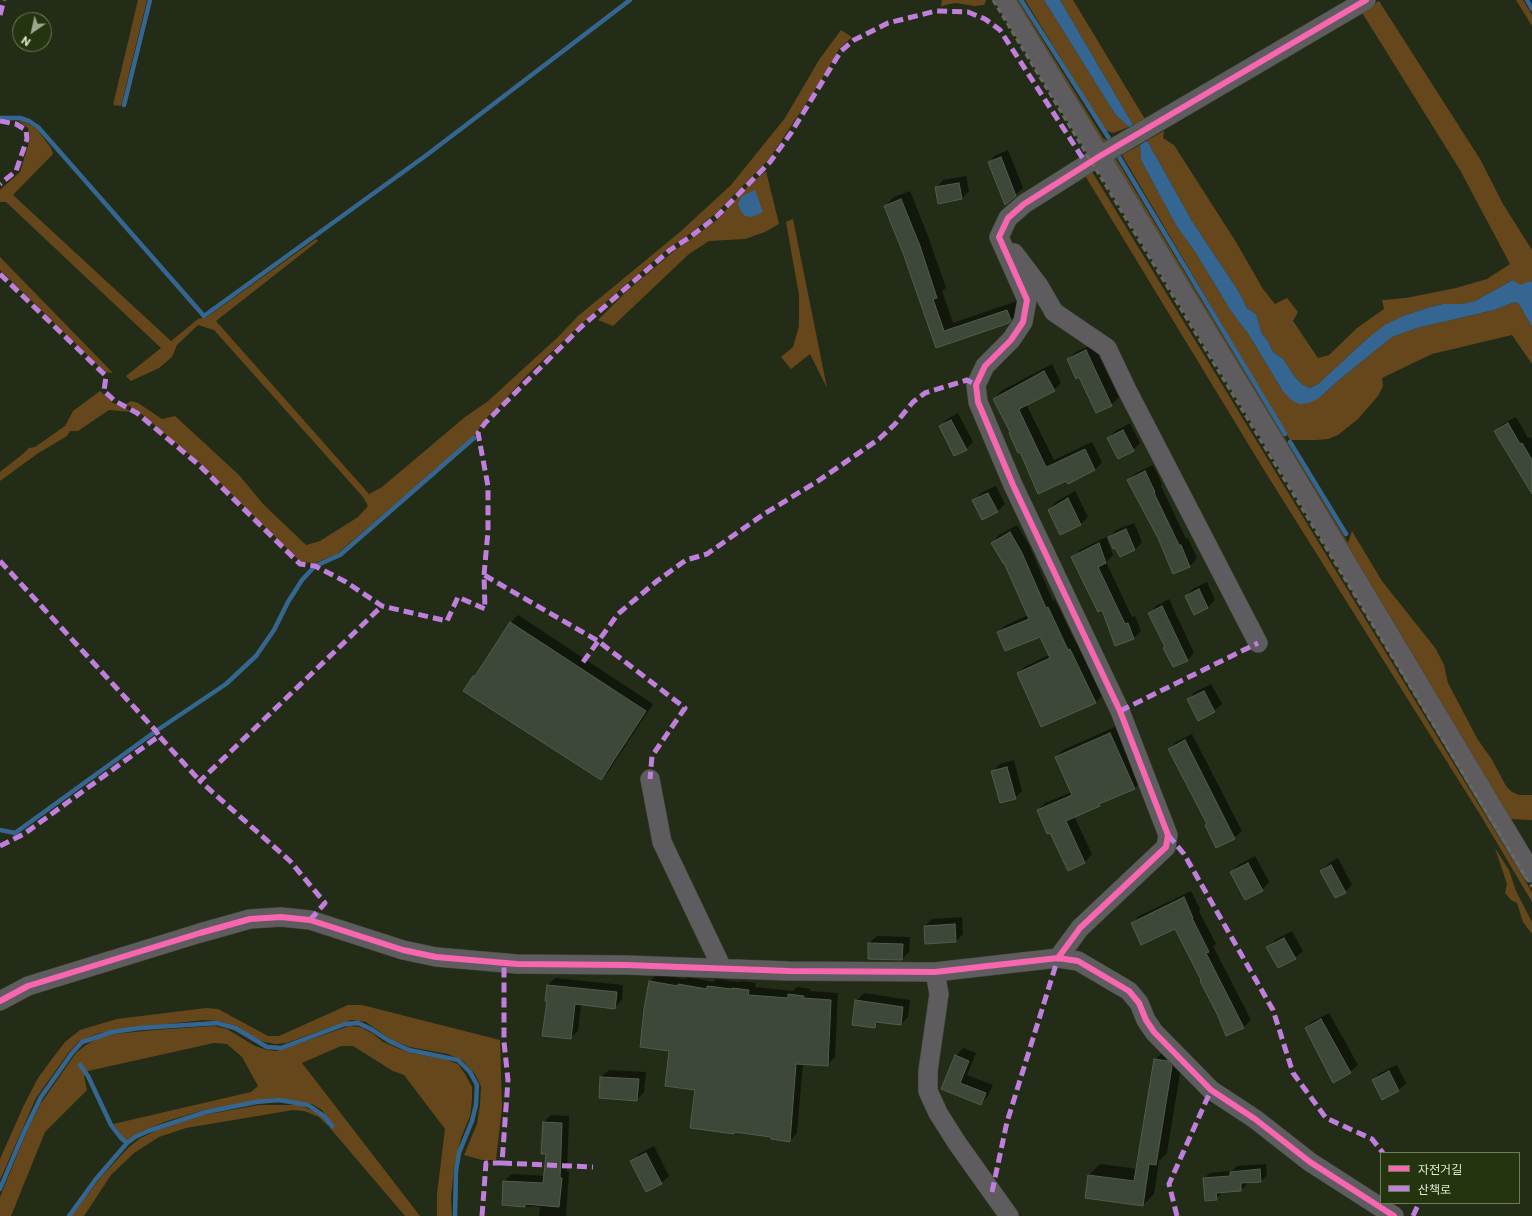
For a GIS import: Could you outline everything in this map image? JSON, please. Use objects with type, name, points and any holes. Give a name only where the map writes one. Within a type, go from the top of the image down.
[{"type":"street","points":[[1005,0],[1281,453],[1532,873]]},
{"type":"street","points":[[1058,958],[1080,928],[1166,847],[1168,835],[1120,711],[1013,485],[978,402],[976,385],[985,366],[1011,340],[1023,322],[1027,300],[999,237],[1008,218],[1024,204],[1100,156],[1366,0]]},
{"type":"street","points":[[999,237],[1022,261],[1054,312],[1107,348],[1127,390],[1258,643]]},
{"type":"street","points":[[650,779],[662,842],[722,968]]},
{"type":"street","points":[[0,1001],[28,986],[200,933],[250,919],[281,917],[310,920],[403,950],[436,957],[517,964],[626,965],[789,971],[935,972],[1058,958],[1078,961],[1129,991],[1138,1003],[1146,1020],[1154,1032],[1211,1090],[1255,1119],[1310,1162],[1394,1216]]},
{"type":"street","points":[[935,972],[939,994],[928,1071],[928,1091],[938,1113],[1009,1216]]},
{"type":"shaded area","points":[[138,0],[147,0],[121,106],[113,105]]},
{"type":"shaded area","points":[[942,0],[986,1],[984,5],[975,6],[955,3],[941,6]]},
{"type":"shaded area","points":[[1010,0],[1018,0],[1103,138],[1110,143],[1105,146]]},
{"type":"shaded area","points":[[1025,0],[1044,0],[1115,114],[1129,127],[1113,133],[1105,130]]},
{"type":"shaded area","points":[[1060,0],[1073,0],[1145,119],[1133,125]]},
{"type":"shaded area","points":[[1516,0],[1523,0],[1532,15],[1532,26]]},
{"type":"shaded area","points":[[1379,1],[1480,159],[1503,204],[1532,250],[1532,282],[1530,281],[1520,286],[1513,280],[1475,301],[1462,304],[1443,304],[1403,316],[1368,338],[1318,384],[1310,388],[1303,385],[1295,377],[1283,359],[1273,352],[1268,341],[1262,334],[1256,314],[1247,308],[1239,292],[1192,221],[1148,142],[1146,141],[1164,131],[1163,138],[1174,145],[1236,242],[1263,289],[1275,304],[1287,298],[1298,312],[1293,321],[1318,358],[1329,355],[1357,328],[1384,309],[1382,300],[1406,298],[1456,288],[1487,279],[1510,264],[1460,170],[1361,11]]},
{"type":"shaded area","points":[[841,30],[852,37],[839,49],[817,87],[769,159],[716,213],[670,247],[580,325],[527,375],[500,405],[483,421],[476,434],[337,554],[315,563],[301,562],[202,465],[138,411],[126,404],[131,401],[138,403],[162,419],[175,416],[239,475],[264,505],[306,545],[320,541],[358,517],[368,506],[363,497],[214,330],[198,325],[177,345],[172,357],[159,368],[131,381],[126,376],[161,348],[6,202],[0,202],[0,190],[20,172],[30,139],[28,128],[17,120],[36,128],[51,148],[53,154],[13,195],[171,341],[198,319],[207,317],[316,239],[318,241],[216,321],[369,494],[382,487],[465,417],[487,402],[558,337],[578,316],[680,232],[731,185],[785,118],[819,60]]},
{"type":"shaded area","points":[[1140,145],[1141,160],[1177,227],[1194,250],[1231,311],[1249,335],[1282,390],[1319,398],[1392,337],[1417,328],[1494,310],[1515,302],[1519,304],[1532,327],[1532,364],[1512,335],[1432,354],[1382,378],[1383,386],[1378,396],[1358,419],[1338,435],[1328,439],[1290,440],[1122,155]]},
{"type":"shaded area","points":[[1115,157],[1348,543],[1352,531],[1382,581],[1436,649],[1444,665],[1448,683],[1478,740],[1491,758],[1506,786],[1512,792],[1519,795],[1532,795],[1532,820],[1509,819],[1109,161]]},
{"type":"shaded area","points":[[1091,170],[1532,892],[1532,902],[1481,816],[1264,470],[1084,174]]},
{"type":"shaded area","points":[[766,171],[779,224],[765,232],[745,239],[709,241],[689,254],[613,326],[598,320],[627,291],[673,252],[717,220],[748,186]]},
{"type":"shaded area","points":[[793,219],[827,388],[810,354],[791,369],[781,357],[793,347],[799,326],[799,295],[786,222]]},
{"type":"shaded area","points":[[0,257],[113,373],[105,372],[0,270]]},
{"type":"shaded area","points":[[100,391],[113,403],[133,412],[109,410],[78,431],[70,431],[67,436],[37,454],[0,481],[0,472],[29,448],[35,447],[65,426],[73,411]]},
{"type":"shaded area","points":[[1495,848],[1509,870],[1516,891],[1532,922],[1532,934],[1523,922],[1517,903],[1511,900],[1505,893],[1507,884]]},
{"type":"shaded area","points":[[348,1005],[362,1005],[500,1040],[502,1107],[496,1160],[482,1160],[464,1155],[477,1124],[481,1086],[475,1074],[462,1060],[448,1054],[410,1047],[391,1040],[366,1022],[351,1020],[286,1043],[275,1044],[256,1039],[235,1026],[220,1021],[203,1020],[99,1033],[79,1041],[69,1052],[36,1098],[0,1180],[0,1159],[24,1105],[38,1078],[65,1042],[80,1030],[117,1019],[206,1008],[218,1009],[268,1036],[279,1036]]},
{"type":"shaded area","points":[[214,1026],[227,1029],[255,1046],[267,1050],[277,1051],[349,1026],[360,1027],[372,1033],[383,1042],[397,1048],[411,1053],[443,1059],[458,1064],[472,1087],[472,1100],[470,1116],[461,1138],[454,1168],[451,1197],[452,1216],[437,1216],[437,1194],[445,1129],[404,1075],[393,1071],[353,1046],[341,1046],[302,1063],[420,1216],[405,1216],[330,1128],[334,1126],[322,1110],[312,1104],[277,1098],[204,1110],[167,1121],[142,1131],[126,1141],[113,1124],[251,1092],[258,1086],[242,1057],[227,1044],[214,1043],[88,1071],[84,1076],[87,1090],[45,1132],[11,1216],[0,1216],[0,1197],[27,1131],[41,1103],[76,1053],[98,1038],[114,1034]]},
{"type":"shaded area","points":[[259,1105],[300,1105],[320,1114],[330,1128],[319,1117],[304,1111],[293,1110],[186,1128],[159,1137],[134,1153],[111,1175],[84,1216],[71,1216],[101,1177],[128,1148],[139,1139],[157,1130],[204,1115]]},
{"type":"water","points":[[1044,0],[1060,0],[1133,125],[1129,127],[1115,114]]},
{"type":"water","points":[[1146,141],[1148,142],[1192,221],[1239,292],[1247,308],[1256,314],[1262,334],[1268,341],[1273,352],[1283,359],[1295,377],[1303,385],[1310,388],[1318,384],[1368,338],[1385,325],[1403,316],[1443,304],[1462,304],[1475,301],[1513,280],[1520,285],[1530,281],[1532,282],[1532,327],[1519,304],[1515,302],[1494,310],[1417,328],[1392,337],[1319,398],[1309,403],[1299,404],[1290,399],[1282,390],[1249,335],[1231,311],[1194,250],[1177,227],[1141,160],[1140,145]]},
{"type":"water","points":[[755,190],[763,212],[752,217],[745,216],[740,210],[738,203],[742,196]]},
{"type":"building","points":[[1001,157],[1016,196],[1005,205],[988,162]]},
{"type":"building","points":[[959,183],[962,199],[938,204],[935,187]]},
{"type":"building","points":[[901,199],[920,246],[937,298],[933,299],[944,331],[1007,310],[1011,320],[1009,323],[936,348],[903,253],[884,206]]},
{"type":"building","points":[[1086,350],[1112,406],[1096,413],[1079,377],[1076,379],[1067,359]]},
{"type":"building","points":[[1044,371],[1055,391],[1019,410],[1045,465],[1047,467],[1085,449],[1095,470],[1068,484],[1066,481],[1038,494],[1020,452],[1018,453],[1009,433],[1010,432],[993,399]]},
{"type":"building","points":[[951,420],[967,450],[954,456],[939,426]]},
{"type":"building","points":[[1508,423],[1520,444],[1522,443],[1532,460],[1532,494],[1494,431]]},
{"type":"building","points":[[1123,430],[1134,451],[1118,459],[1107,438]]},
{"type":"building","points":[[1145,471],[1190,567],[1173,574],[1158,538],[1127,480]]},
{"type":"building","points":[[988,493],[998,512],[982,520],[972,500]]},
{"type":"building","points":[[1068,498],[1081,525],[1060,535],[1048,510]]},
{"type":"building","points":[[1126,529],[1135,550],[1120,557],[1115,548],[1113,549],[1108,537]]},
{"type":"building","points":[[1010,532],[1022,553],[1046,608],[1048,607],[1068,650],[1070,649],[1096,703],[1041,727],[1017,673],[1050,658],[1040,637],[1005,651],[997,632],[1029,619],[1004,563],[991,543]]},
{"type":"building","points":[[1099,543],[1106,563],[1098,567],[1125,624],[1128,623],[1134,639],[1115,646],[1102,610],[1098,612],[1071,557]]},
{"type":"building","points":[[1199,589],[1208,608],[1194,615],[1185,596]]},
{"type":"building","points":[[1162,606],[1188,661],[1173,667],[1148,613]]},
{"type":"building","points":[[510,622],[646,711],[601,780],[463,691],[473,676],[475,676]]},
{"type":"building","points":[[1204,691],[1215,712],[1198,721],[1187,699]]},
{"type":"building","points":[[1110,733],[1135,789],[1099,804],[1100,806],[1066,821],[1085,863],[1068,871],[1050,833],[1047,834],[1037,810],[1072,795],[1055,757]]},
{"type":"building","points":[[1185,740],[1235,839],[1216,848],[1205,825],[1207,824],[1168,749]]},
{"type":"building","points":[[1007,767],[1016,799],[1000,803],[991,771]]},
{"type":"building","points":[[1248,863],[1263,891],[1245,900],[1230,872]]},
{"type":"building","points":[[1331,865],[1346,893],[1335,898],[1320,871]]},
{"type":"building","points":[[1184,897],[1192,918],[1209,952],[1206,953],[1244,1028],[1226,1036],[1217,1014],[1200,981],[1201,980],[1175,929],[1141,945],[1131,923]]},
{"type":"building","points":[[955,924],[956,942],[925,944],[924,926]]},
{"type":"building","points":[[1284,938],[1296,959],[1278,968],[1266,947]]},
{"type":"building","points":[[868,943],[903,944],[902,960],[868,959]]},
{"type":"building","points":[[649,981],[707,989],[707,986],[749,990],[748,995],[788,998],[788,994],[804,996],[803,998],[831,1000],[828,1066],[796,1064],[790,1142],[771,1139],[771,1137],[690,1128],[695,1090],[665,1086],[669,1051],[640,1047]]},
{"type":"building","points":[[547,985],[617,992],[615,1009],[575,1004],[571,1039],[542,1036],[547,1001],[545,1001]]},
{"type":"building","points":[[855,1000],[903,1007],[901,1025],[876,1022],[875,1028],[852,1025]]},
{"type":"building","points":[[1321,1019],[1351,1073],[1333,1083],[1305,1028]]},
{"type":"building","points":[[955,1055],[969,1061],[960,1083],[986,1093],[981,1105],[941,1089]]},
{"type":"building","points":[[1154,1059],[1168,1061],[1172,1066],[1156,1165],[1149,1164],[1143,1206],[1085,1198],[1088,1175],[1134,1181]]},
{"type":"building","points":[[1389,1071],[1399,1091],[1382,1100],[1372,1080]]},
{"type":"building","points":[[600,1077],[639,1079],[637,1101],[599,1098]]},
{"type":"building","points":[[543,1122],[562,1123],[560,1178],[562,1178],[559,1207],[525,1204],[525,1207],[502,1205],[503,1181],[543,1183],[546,1154],[541,1154]]},
{"type":"building","points":[[646,1153],[662,1184],[646,1192],[630,1161]]},
{"type":"building","points":[[1260,1169],[1261,1182],[1241,1183],[1241,1191],[1216,1193],[1217,1200],[1205,1201],[1203,1178],[1230,1176],[1230,1172]]},
{"type":"waterway","points":[[124,105],[150,0]]},
{"type":"waterway","points":[[0,118],[20,118],[29,121],[38,127],[204,316],[428,154],[630,0]]},
{"type":"waterway","points":[[1021,0],[1110,140]]},
{"type":"waterway","points":[[1527,0],[1532,9]]},
{"type":"waterway","points":[[1119,157],[1285,434]]},
{"type":"waterway","points":[[0,830],[15,833],[156,731],[226,684],[256,656],[274,630],[288,602],[302,580],[315,566],[340,555],[474,438]]},
{"type":"waterway","points":[[1290,442],[1346,534]]},
{"type":"waterway","points":[[0,1189],[24,1132],[41,1097],[72,1053],[82,1042],[112,1032],[140,1028],[217,1023],[235,1028],[267,1047],[281,1048],[345,1024],[358,1023],[371,1029],[389,1041],[409,1050],[458,1060],[470,1072],[477,1085],[476,1105],[472,1121],[459,1153],[456,1171],[455,1216]]},
{"type":"waterway","points":[[80,1065],[88,1076],[111,1125],[127,1143]]},
{"type":"waterway","points":[[69,1216],[96,1179],[127,1143],[135,1137],[148,1131],[206,1112],[256,1102],[279,1100],[308,1105],[324,1116],[332,1126]]},
{"type":"railway","points":[[993,0],[1532,887]]},
{"type":"marked path","points":[[0,15],[4,0]]},
{"type":"marked path","points":[[484,575],[488,531],[488,486],[478,433],[485,423],[581,327],[670,250],[716,217],[770,162],[791,133],[841,51],[854,40],[888,23],[936,11],[968,12],[985,19],[1000,30],[1087,165]]},
{"type":"marked path","points":[[0,121],[16,124],[26,130],[27,139],[16,171],[0,184]]},
{"type":"marked path","points":[[0,274],[106,376],[104,391],[115,401],[137,413],[199,465],[300,564],[315,566],[346,582],[382,606],[447,621],[458,597],[485,609],[484,575],[598,641],[685,708],[652,756],[650,779]]},
{"type":"marked path","points":[[583,662],[618,614],[657,581],[686,560],[707,554],[764,514],[818,481],[879,439],[895,424],[913,402],[925,393],[967,380],[976,385]]},
{"type":"marked path","points":[[0,561],[159,736]]},
{"type":"marked path","points":[[310,920],[325,903],[290,861],[200,781],[382,606]]},
{"type":"marked path","points":[[1120,711],[1258,643]]},
{"type":"marked path","points":[[0,846],[24,834],[159,736],[200,781]]},
{"type":"marked path","points":[[1168,835],[1184,854],[1273,1010],[1293,1073],[1326,1118],[1372,1139],[1382,1152]]},
{"type":"marked path","points":[[992,1192],[1007,1122],[1058,958]]},
{"type":"marked path","points":[[482,1216],[486,1163],[502,1163],[508,1080],[504,1042],[504,963]]},
{"type":"marked path","points":[[1177,1216],[1169,1184],[1211,1090]]},
{"type":"marked path","points":[[502,1163],[593,1167]]},
{"type":"marked path","points":[[1413,1216],[1419,1204]]},
{"type":"cycle path","points":[[1058,958],[1080,928],[1166,847],[1168,835],[1120,711],[1013,485],[978,402],[976,385],[985,366],[1011,340],[1023,322],[1027,300],[999,237],[1008,218],[1024,204],[1100,156],[1366,0]]},
{"type":"cycle path","points":[[0,1001],[28,986],[200,933],[250,919],[281,917],[310,920],[403,950],[436,957],[517,964],[626,965],[789,971],[935,972],[1058,958],[1078,961],[1129,991],[1139,1003],[1146,1020],[1154,1032],[1211,1090],[1255,1119],[1310,1162],[1394,1216]]}]
